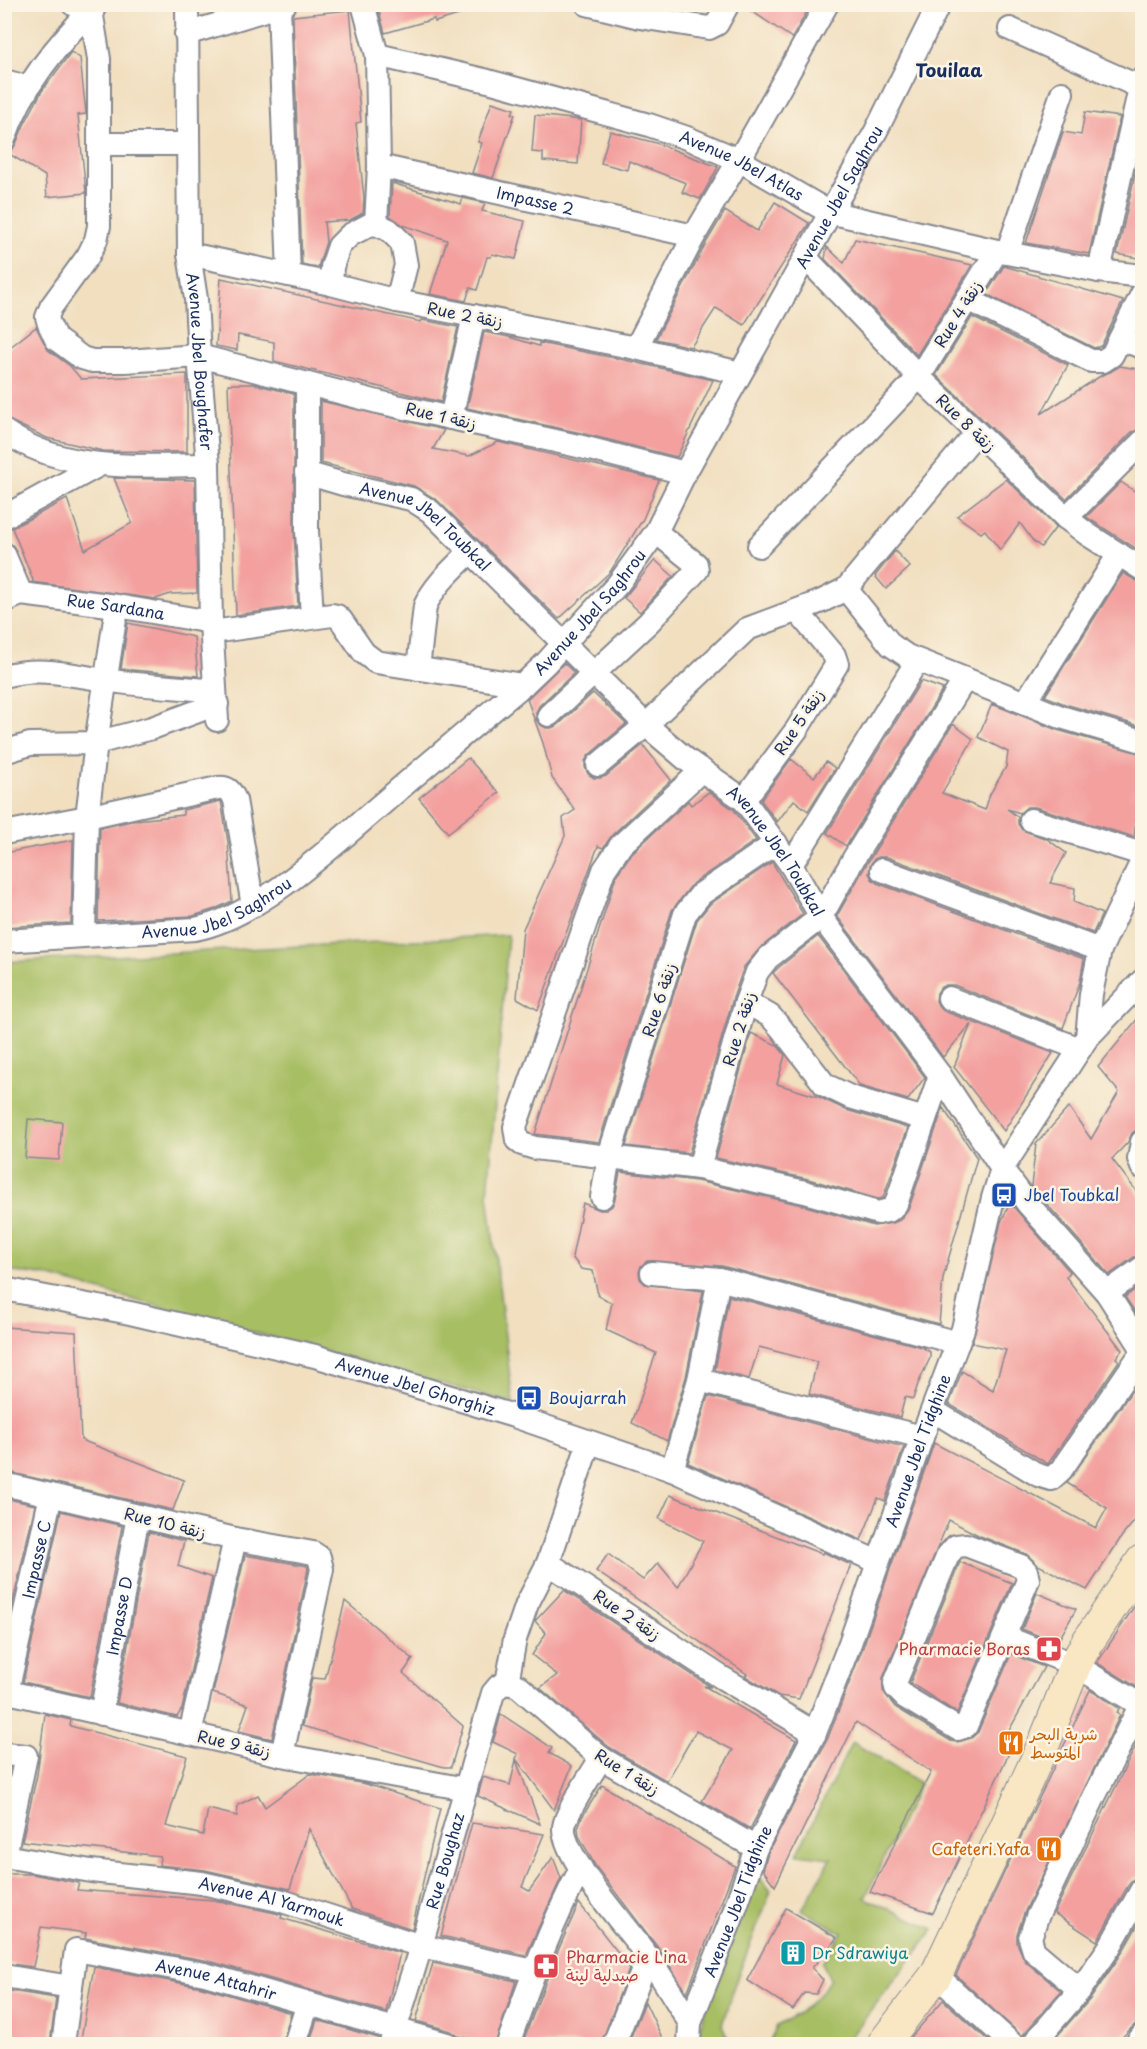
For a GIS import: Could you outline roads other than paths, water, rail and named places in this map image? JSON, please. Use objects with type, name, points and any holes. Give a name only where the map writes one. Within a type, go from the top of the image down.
[{"type":"street","name":"Avenue Jbel Boughafer","points":[[187,4],[189,254],[196,299],[208,465],[216,705]]},
{"type":"street","points":[[363,4],[377,55],[379,166],[376,224]]},
{"type":"street","points":[[587,4],[640,17],[709,28],[717,24],[728,4]]},
{"type":"street","points":[[636,348],[694,236],[827,4]]},
{"type":"street","points":[[186,34],[282,5],[289,275]]},
{"type":"street","points":[[4,140],[15,110],[27,87],[66,38],[87,6]]},
{"type":"street","points":[[87,6],[99,47],[99,226],[96,240],[88,256],[51,307],[47,320],[56,339],[82,358],[92,361],[199,356]]},
{"type":"street","name":"Avenue Jbel Saghrou","points":[[4,941],[84,934],[195,929],[225,921],[253,906],[306,867],[523,685],[618,584],[656,532],[685,473],[876,131],[933,7]]},
{"type":"street","points":[[1010,29],[1142,85],[1099,271]]},
{"type":"street","name":"Avenue Jbel Atlas","points":[[377,55],[488,81],[687,138],[739,160],[830,212],[1099,271],[1143,276]]},
{"type":"street","points":[[4,81],[27,87]]},
{"type":"street","name":"Rue 4 زنقة","points":[[759,546],[919,377],[967,299],[1002,251],[1062,93]]},
{"type":"street","points":[[100,144],[188,144]]},
{"type":"street","name":"Impasse 2","points":[[379,166],[694,236]]},
{"type":"street","points":[[331,284],[332,267],[339,246],[350,235],[369,225],[376,224],[389,230],[402,243],[406,265],[397,301]]},
{"type":"street","name":"Rue 2 زنقة","points":[[189,254],[331,284],[397,301],[636,348],[741,373]]},
{"type":"street","name":"Rue 8 زنقة","points":[[806,258],[919,377],[1066,518],[1143,569]]},
{"type":"street","points":[[967,299],[1091,361],[1100,362],[1112,355],[1143,294]]},
{"type":"street","points":[[451,418],[474,316]]},
{"type":"street","points":[[1120,339],[1143,347]]},
{"type":"street","name":"Rue 1 زنقة","points":[[199,356],[307,384],[685,473]]},
{"type":"street","points":[[307,384],[306,472],[312,617]]},
{"type":"street","points":[[598,765],[646,725],[747,629],[797,611],[846,589],[976,434]]},
{"type":"street","points":[[1066,518],[1143,442]]},
{"type":"street","points":[[10,443],[71,460],[99,465],[208,465]]},
{"type":"street","points":[[4,517],[99,465]]},
{"type":"street","name":"Avenue Jbel Toubkal","points":[[306,472],[343,484],[411,499],[430,511],[646,725],[674,749],[744,800],[791,865],[820,916],[940,1075],[1002,1169],[1028,1204],[1107,1293],[1143,1350]]},
{"type":"street","points":[[549,715],[649,622],[697,570],[696,564],[656,532]]},
{"type":"street","points":[[471,551],[428,598],[425,606],[418,669],[523,685]]},
{"type":"street","points":[[4,554],[13,597]]},
{"type":"street","points":[[1025,703],[1119,554]]},
{"type":"street","points":[[846,589],[891,645],[917,661],[1061,717],[1143,741]]},
{"type":"street","name":"Rue Sardana","points":[[13,597],[117,606],[212,627],[337,616],[364,653],[376,662],[418,669]]},
{"type":"street","points":[[84,934],[87,817],[117,606]]},
{"type":"street","name":"Rue 5 زنقة","points":[[744,800],[797,729],[837,664],[836,657],[797,611]]},
{"type":"street","points":[[791,865],[917,661]]},
{"type":"street","points":[[4,676],[22,672],[56,671],[216,705]]},
{"type":"street","points":[[820,916],[965,679]]},
{"type":"street","points":[[4,752],[30,744],[96,743],[153,728],[216,705]]},
{"type":"street","points":[[702,770],[621,845],[604,870],[515,1128],[519,1142],[535,1148],[699,1168],[805,1192],[871,1211],[885,1212],[894,1208],[896,1204],[940,1075]]},
{"type":"street","points":[[4,833],[225,787],[235,800],[253,906]]},
{"type":"street","points":[[1031,820],[1143,854]]},
{"type":"street","name":"Rue 6 زنقة","points":[[602,1197],[609,1156],[685,914],[701,894],[776,843]]},
{"type":"street","name":"Avenue Jbel Tidghine","points":[[690,2034],[756,1848],[815,1733],[850,1643],[922,1437],[934,1411],[963,1329],[993,1198],[1002,1169],[1084,1043],[1100,950],[1143,861]]},
{"type":"street","points":[[882,870],[1100,950]]},
{"type":"street","name":"Rue 2 زنقة","points":[[699,1168],[746,1002],[758,972],[768,958],[820,916]]},
{"type":"street","points":[[949,998],[1084,1043],[1143,981]]},
{"type":"street","points":[[746,1002],[770,1016],[825,1085],[850,1097],[925,1119]]},
{"type":"street","points":[[1143,1142],[1139,1159],[1143,1167]]},
{"type":"street","points":[[1107,1293],[1143,1268]]},
{"type":"street","points":[[652,1273],[719,1279],[958,1343]]},
{"type":"street","points":[[672,1470],[699,1380],[719,1279]]},
{"type":"street","name":"Avenue Jbel Ghorghiz","points":[[4,1289],[130,1313],[315,1356],[514,1416],[672,1470],[878,1562]]},
{"type":"street","points":[[934,1411],[1038,1475],[1051,1479],[1061,1470],[1143,1350]]},
{"type":"street","points":[[699,1380],[922,1437]]},
{"type":"street","points":[[507,1683],[515,1639],[527,1604],[548,1563],[589,1442]]},
{"type":"street","name":"Rue 10 زنقة","points":[[4,1484],[235,1539],[313,1553],[319,1557],[322,1569],[306,1652],[282,1755]]},
{"type":"street","name":"Impasse C","points":[[6,1691],[51,1495]]},
{"type":"street","name":"Impasse D","points":[[100,1714],[138,1516]]},
{"type":"street","points":[[190,1734],[235,1539]]},
{"type":"street","points":[[966,1545],[980,1549],[1021,1566],[1026,1571],[1028,1580],[1005,1637],[966,1726],[962,1729],[952,1728],[905,1697],[896,1688],[896,1680],[948,1555],[956,1546],[966,1545]]},
{"type":"street","points":[[883,2044],[936,1975],[1019,1800],[1075,1665],[1087,1643],[1143,1561]]},
{"type":"street","name":"Rue 2 زنقة","points":[[548,1563],[721,1677],[815,1733]]},
{"type":"street","points":[[1005,1637],[1075,1665],[1142,1704],[1090,1805],[1036,1917],[1031,1934],[1034,1951],[1080,1990]]},
{"type":"street","name":"Rue 1 زنقة","points":[[507,1683],[518,1686],[601,1758],[756,1848]]},
{"type":"street","name":"Rue Boughaz","points":[[393,2038],[493,1693],[499,1686],[507,1683]]},
{"type":"street","name":"Rue 9 زنقة","points":[[6,1691],[282,1755],[466,1789]]},
{"type":"street","points":[[5,1856],[15,1755]]},
{"type":"street","points":[[601,1758],[565,1824],[566,1840],[581,1868],[648,1957],[690,2034]]},
{"type":"street","name":"Avenue Al Yarmouk","points":[[5,1856],[91,1871],[202,1883],[279,1900],[421,1946],[534,1971]]},
{"type":"street","points":[[508,2044],[534,1971],[563,1902],[581,1868]]},
{"type":"street","points":[[1033,2044],[1080,1990],[1109,1948],[1143,1889]]},
{"type":"street","name":"Avenue Attahrir","points":[[63,2044],[75,1950],[205,1974],[308,2003],[393,2038],[447,2044]]},
{"type":"street","points":[[614,2044],[648,1957]]},
{"type":"street","points":[[936,1975],[1012,2044]]},
{"type":"street","points":[[4,1976],[71,1987]]},
{"type":"street","points":[[296,2044],[308,2003]]},
{"type":"street","points":[[1136,2044],[1143,2036]]},
{"type":"place","name":"Jbel Toubkal","points":[[1004,1195]]},
{"type":"place","name":"Boujarrah","points":[[529,1398]]},
{"type":"place","name":"Pharmacie Boras","points":[[1049,1649]]},
{"type":"place","name":"شربة البحر المتوسط","points":[[1011,1743]]},
{"type":"place","name":"Cafeteri.Yafa","points":[[1049,1849]]},
{"type":"place","name":"Dr Sdrawiya","points":[[793,1953]]},
{"type":"place","name":"Pharmacie Lina صيدلية لينة","points":[[546,1966]]},
{"type":"district","name":"Touilaa","points":[[949,71]]}]
